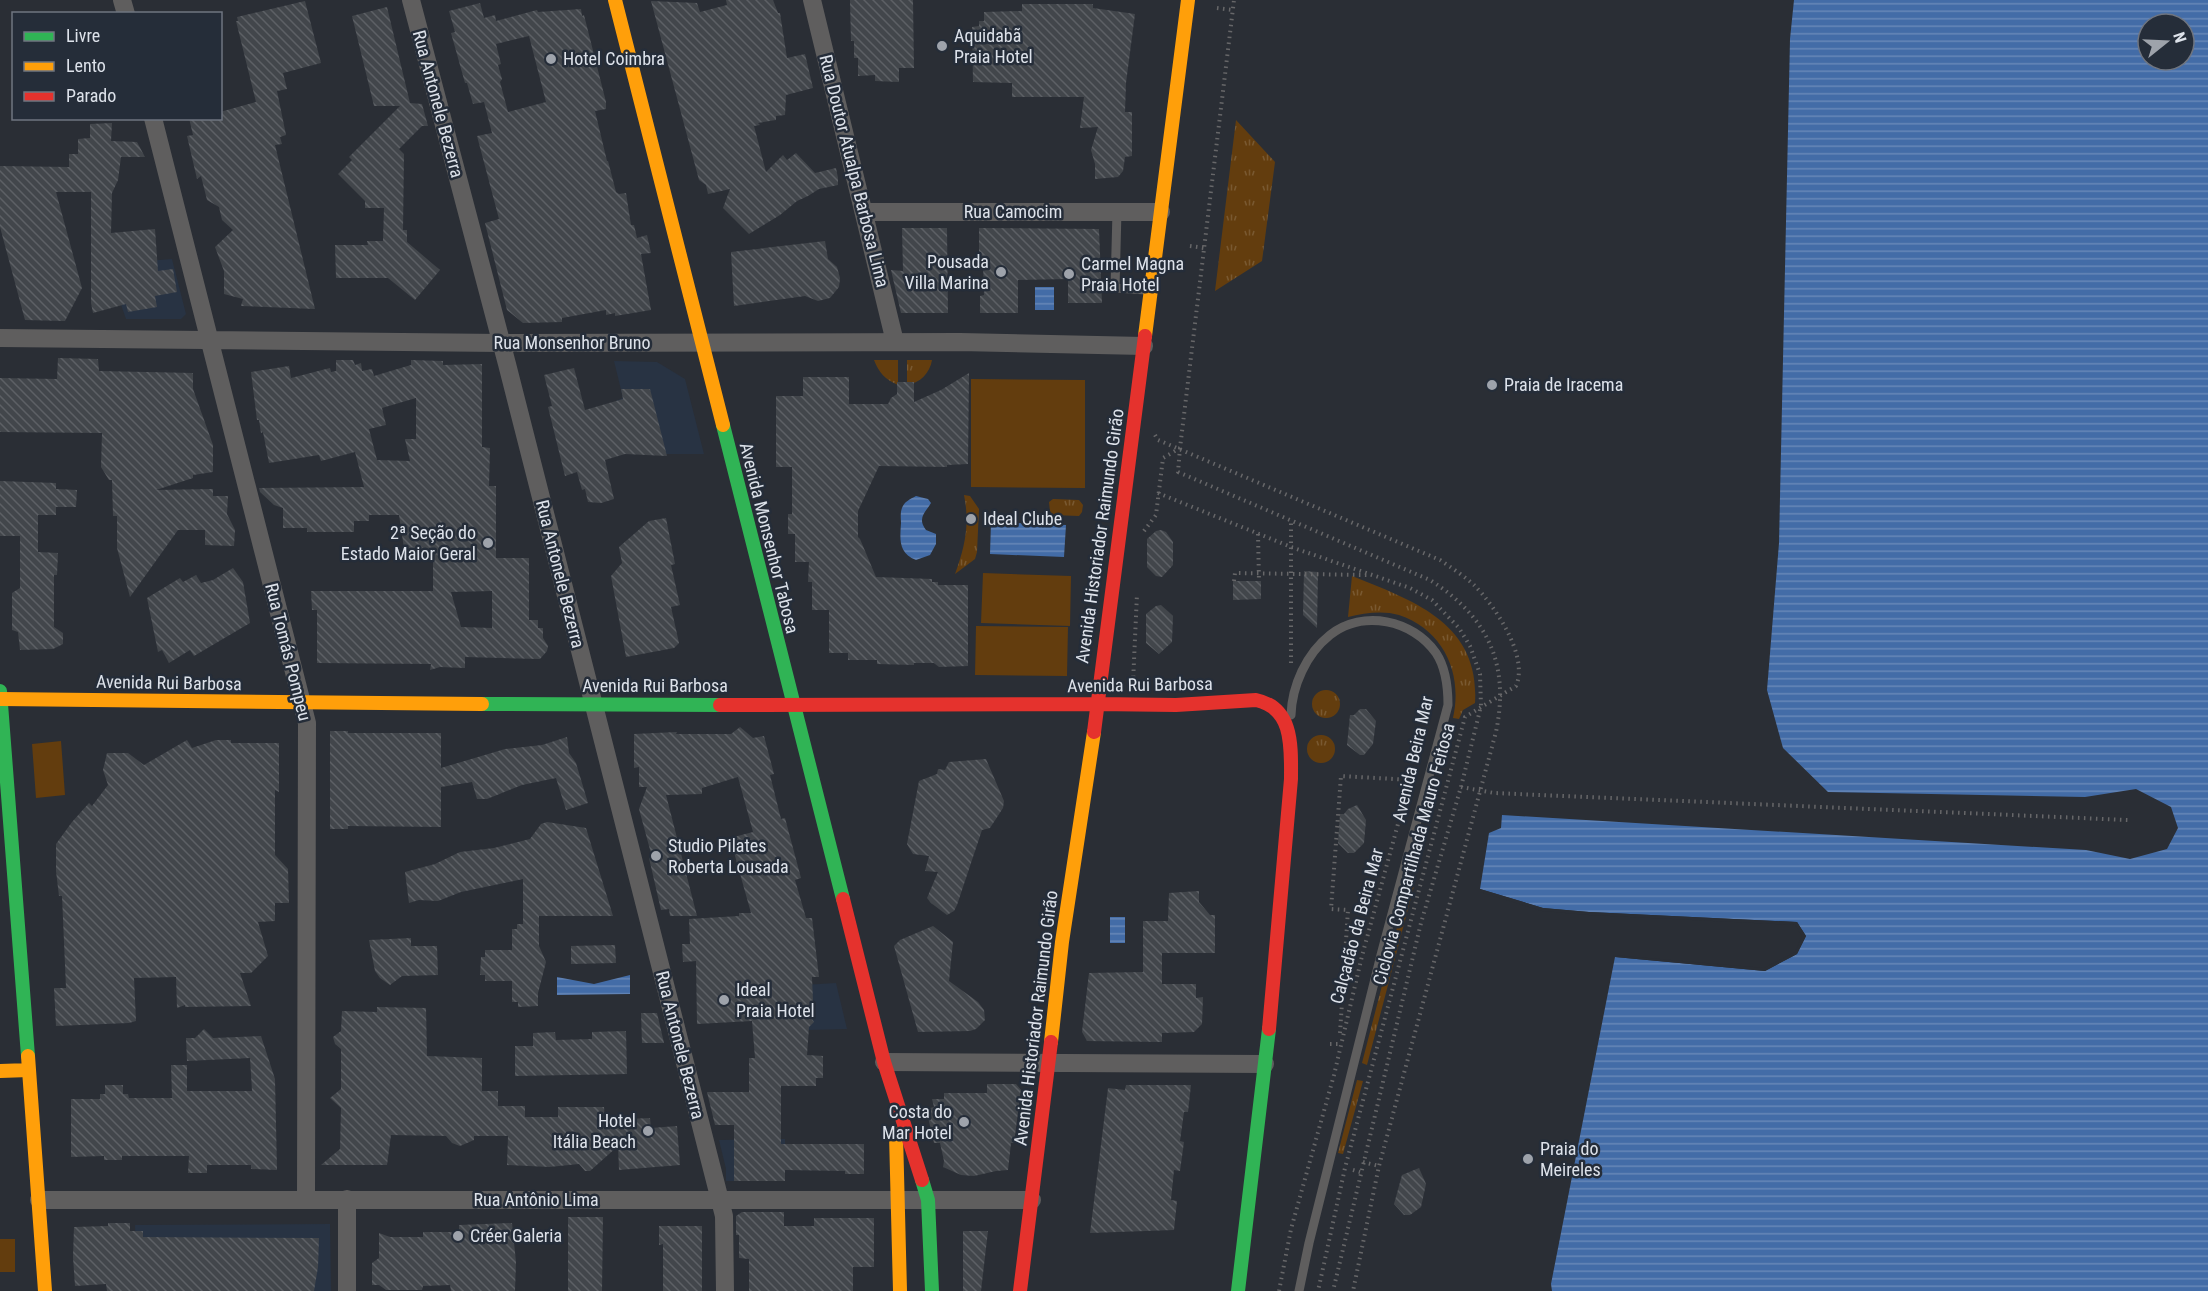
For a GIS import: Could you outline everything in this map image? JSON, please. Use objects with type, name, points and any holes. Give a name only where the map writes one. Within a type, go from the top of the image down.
[{"type":"main road","name":"Avenida Monsenhor Tabosa","points":[[615,0],[884,1062],[928,1200],[932,1291]]},
{"type":"main road","name":"Avenida Historiador Raimundo Girão","points":[[1020,1291],[1062,942],[1144,346],[1188,0]]},
{"type":"main road","name":"Avenida Rui Barbosa","points":[[1,697],[302,703],[594,705],[1176,705],[1256,700],[1266,702],[1279,711],[1287,724],[1290,736]]},
{"type":"main road","points":[[1,697],[45,1291]]},
{"type":"main road","name":"Avenida Beira Mar","points":[[1238,1291],[1264,1064],[1291,779],[1290,736]]},
{"type":"main road","points":[[0,1071],[28,1070]]},
{"type":"main road","name":"Avenida Monsenhor Tabosa","points":[[890,1084],[900,1200],[900,1291]]},
{"type":"street","name":"Rua Antonele Bezerra","points":[[411,0],[724,1216],[725,1291]]},
{"type":"street","name":"Rua Doutor Atualpa Barbosa Lima","points":[[812,0],[895,342]]},
{"type":"street","name":"Rua Tomás Pompeu","points":[[154,120],[307,723],[306,1199]]},
{"type":"street","name":"Rua Camocim","points":[[864,212],[1161,212]]},
{"type":"street","name":"Rua Monsenhor Bruno","points":[[0,338],[501,343],[895,342],[1144,346]]},
{"type":"street","points":[[884,1062],[1264,1064]]},
{"type":"street","name":"Rua Antônio Lima","points":[[39,1200],[347,1199],[720,1202],[1032,1200]]},
{"type":"street","points":[[347,1199],[347,1291]]},
{"type":"lane","points":[[1117,211],[1115,288],[1151,290]]},
{"type":"lane","name":"Avenida Beira Mar","points":[[1290,736],[1291,700],[1304,667],[1330,634],[1365,621],[1389,621],[1407,628],[1426,640],[1437,654],[1448,686],[1448,705],[1378,966],[1299,1291]]},
{"type":"path","points":[[1234,0],[1179,448],[1178,472],[1291,519],[1430,580],[1445,589],[1471,613],[1494,653],[1501,694],[1499,714],[1480,790],[1379,1166],[1353,1291]]},
{"type":"path","points":[[1217,8],[1233,10]]},
{"type":"path","points":[[1190,246],[1204,248]]},
{"type":"path","points":[[1155,431],[1158,440],[1179,448]]},
{"type":"path","points":[[1141,536],[1156,515],[1163,458],[1179,448]]},
{"type":"path","name":"Ciclovia Compartilhada Mauro Feitosa","points":[[1179,448],[1440,561],[1473,584],[1498,614],[1515,652],[1520,673],[1516,686],[1465,717],[1345,1168],[1318,1291]]},
{"type":"path","points":[[1158,493],[1291,547],[1410,588],[1432,600],[1459,628],[1470,646],[1480,674],[1481,706],[1461,787],[1421,923],[1333,1291]]},
{"type":"path","points":[[1291,519],[1291,667]]},
{"type":"path","points":[[1258,534],[1259,581]]},
{"type":"path","points":[[1234,581],[1234,573],[1371,575]]},
{"type":"path","points":[[1137,594],[1133,684],[1144,684]]},
{"type":"path","name":"Calçadão da Beira Mar","points":[[1340,1045],[1348,910],[1331,909],[1341,776],[1420,780]]},
{"type":"path","name":"Calçadão da Beira Mar","points":[[1279,1291],[1292,1229],[1410,780]]},
{"type":"path","points":[[1461,787],[1494,793],[2128,820]]},
{"type":"path","points":[[1330,1044],[1340,1045]]},
{"type":"path","points":[[1363,1162],[1379,1166]]},
{"type":"path","points":[[1353,1170],[1360,1172]]},
{"type":"shaded area","points":[[172,259],[186,314],[181,319],[126,319],[107,264]]},
{"type":"shaded area","points":[[614,361],[657,362],[685,379],[704,454],[630,454],[616,401],[623,398]]},
{"type":"shaded area","points":[[836,983],[847,1029],[808,1030],[754,988]]},
{"type":"shaded area","points":[[785,1139],[785,1181],[726,1181],[726,1169],[719,1140]]},
{"type":"shaded area","points":[[330,1224],[331,1291],[137,1291],[135,1225]]},
{"type":"green space","points":[[1236,120],[1275,162],[1262,261],[1215,291]]},
{"type":"green space","points":[[874,360],[898,360],[898,385],[883,375]]},
{"type":"green space","points":[[907,360],[932,360],[924,377],[907,385]]},
{"type":"green space","points":[[971,379],[1085,380],[1085,488],[971,487]]},
{"type":"green space","points":[[964,495],[970,496],[979,509],[977,552],[975,559],[955,574],[966,535],[967,516]]},
{"type":"green space","points":[[1053,499],[1079,500],[1083,505],[1082,512],[1079,516],[1053,515],[1049,502]]},
{"type":"green space","points":[[983,573],[1071,576],[1070,626],[981,623]]},
{"type":"green space","points":[[1352,576],[1419,606],[1439,619],[1455,634],[1467,653],[1474,676],[1475,703],[1463,710],[1459,719],[1453,718],[1455,685],[1452,670],[1447,656],[1438,643],[1428,631],[1399,615],[1374,613],[1348,617]]},
{"type":"green space","points":[[976,626],[1068,627],[1067,676],[975,675]]},
{"type":"green space","points":[[1326,690],[1336,694],[1340,704],[1336,714],[1326,718],[1316,714],[1312,704],[1316,694]]},
{"type":"green space","points":[[1321,735],[1331,739],[1335,749],[1331,759],[1321,763],[1311,759],[1307,749],[1311,739]]},
{"type":"green space","points":[[61,741],[65,795],[36,798],[32,744]]},
{"type":"green space","points":[[1408,885],[1414,886],[1367,1065],[1362,1063]]},
{"type":"green space","points":[[1357,1080],[1363,1081],[1343,1154],[1338,1153]]},
{"type":"green space","points":[[0,1239],[15,1239],[15,1272],[0,1272]]},
{"type":"water","points":[[1794,0],[2208,0],[2208,1291],[1552,1291],[1551,1284],[1615,957],[1765,971],[1797,954],[1806,936],[1797,922],[1543,908],[1480,889],[1489,833],[1501,828],[1502,815],[2086,850],[2130,859],[2167,849],[2178,828],[2171,807],[2136,789],[2085,797],[1828,792],[1783,748],[1767,690],[1779,543],[1790,39]]},
{"type":"water","points":[[1035,287],[1054,287],[1054,310],[1035,310]]},
{"type":"water","points":[[916,496],[928,499],[931,503],[922,522],[926,530],[936,534],[936,544],[930,555],[916,560],[906,554],[901,545],[900,535],[902,508],[906,502]]},
{"type":"water","points":[[991,522],[1066,525],[1064,557],[990,554]]},
{"type":"water","points":[[1110,917],[1125,917],[1125,943],[1110,943]]},
{"type":"water","points":[[630,975],[630,994],[557,995],[557,977],[594,984]]},
{"type":"pier","points":[[1480,889],[1543,908],[1797,922],[1806,936],[1797,954],[1765,971],[1615,957],[1613,955],[1764,968],[1795,952],[1802,936],[1795,925],[1542,911],[1480,892]]},
{"type":"building","points":[[726,0],[773,0],[780,13],[787,58],[805,54],[813,88],[786,95],[785,115],[776,116],[776,120],[758,123],[760,125],[754,126],[766,172],[783,155],[787,160],[796,153],[815,173],[836,168],[838,178],[838,185],[819,189],[797,201],[780,215],[749,234],[723,208],[730,189],[708,194],[706,185],[699,180],[651,1],[697,3],[700,12],[727,5]]},
{"type":"building","points":[[850,0],[913,0],[914,68],[899,68],[899,82],[875,81],[875,75],[858,76],[858,58],[854,58],[854,41],[851,41]]},
{"type":"building","points":[[305,1],[321,63],[283,73],[287,89],[277,91],[286,135],[280,137],[282,144],[275,145],[315,309],[241,306],[243,299],[224,294],[224,271],[215,247],[233,230],[222,220],[219,207],[207,200],[201,176],[197,179],[187,136],[193,135],[189,120],[222,120],[222,111],[256,102],[236,21],[238,21],[237,17]]},
{"type":"building","points":[[480,3],[484,18],[495,15],[496,21],[537,10],[538,12],[581,9],[606,102],[606,109],[595,111],[616,192],[626,193],[631,225],[634,225],[637,238],[647,235],[651,253],[641,254],[651,310],[615,316],[615,313],[606,315],[606,310],[562,318],[562,322],[523,323],[507,310],[485,223],[499,219],[477,136],[492,133],[484,102],[473,104],[467,83],[465,83],[451,33],[455,32],[449,11]],"holes":[[[529,36],[546,102],[508,112],[500,82],[502,79],[498,65],[501,64],[496,44]]]},
{"type":"building","points":[[1022,4],[1093,4],[1093,8],[1135,14],[1126,83],[1125,112],[1132,112],[1132,156],[1125,157],[1123,171],[1118,177],[1095,179],[1095,164],[1091,150],[1098,127],[1080,128],[1084,97],[1012,97],[1012,83],[973,82],[972,27],[979,26],[979,21],[984,21],[984,12],[1022,11]]},
{"type":"building","points":[[387,7],[410,103],[422,104],[428,126],[422,126],[399,149],[404,154],[403,230],[407,230],[407,242],[440,270],[415,300],[388,278],[336,278],[335,245],[368,245],[367,241],[383,241],[384,208],[365,208],[365,201],[338,174],[352,160],[349,157],[400,106],[374,106],[352,16]]},
{"type":"building","points":[[112,123],[111,141],[137,142],[145,157],[121,157],[118,180],[112,193],[111,233],[155,229],[158,271],[173,269],[177,292],[155,296],[157,307],[128,312],[126,304],[93,313],[91,303],[91,192],[56,192],[82,288],[65,321],[25,320],[0,227],[0,166],[69,167],[69,154],[78,154],[78,139],[90,138],[90,124]]},
{"type":"building","points":[[902,228],[947,228],[948,313],[901,313],[891,270],[903,271]]},
{"type":"building","points":[[979,228],[1099,229],[1102,303],[1068,303],[1068,279],[1018,280],[1018,313],[980,313],[980,296],[984,295],[983,263],[979,263]]},
{"type":"building","points":[[825,241],[828,259],[837,267],[840,278],[839,287],[830,298],[818,301],[805,296],[734,306],[731,252]]},
{"type":"building","points":[[58,358],[98,359],[99,371],[193,373],[193,389],[213,445],[213,472],[193,475],[193,478],[156,490],[213,489],[213,496],[228,496],[227,514],[235,530],[234,546],[205,545],[205,530],[178,530],[130,597],[117,548],[117,516],[113,516],[112,480],[109,480],[101,467],[102,433],[0,432],[0,378],[57,379]]},
{"type":"building","points":[[336,360],[353,360],[355,365],[361,363],[362,371],[372,369],[374,376],[411,365],[411,360],[443,361],[443,365],[482,364],[482,447],[490,448],[489,486],[496,486],[496,558],[529,558],[529,620],[538,620],[538,628],[543,628],[543,638],[548,646],[540,659],[465,657],[465,668],[440,667],[430,670],[431,664],[317,663],[317,610],[312,610],[311,591],[433,591],[433,555],[405,555],[399,515],[369,515],[369,521],[354,521],[354,532],[307,532],[307,528],[283,528],[283,508],[274,505],[260,492],[259,488],[364,487],[355,452],[321,461],[319,455],[269,463],[263,432],[261,433],[259,420],[257,420],[251,372],[289,366],[291,378],[330,368],[331,372],[336,371]],"holes":[[[416,398],[416,439],[405,439],[410,461],[377,460],[369,429],[386,425],[382,408]],[[492,591],[492,628],[461,627],[451,592]]]},
{"type":"building","points":[[574,368],[585,410],[623,399],[621,389],[650,389],[667,456],[625,454],[605,460],[614,499],[601,503],[588,502],[577,472],[565,476],[548,407],[552,406],[544,375]]},
{"type":"building","points":[[969,373],[968,464],[947,465],[947,467],[879,466],[858,511],[858,537],[876,577],[932,579],[932,582],[938,582],[938,585],[968,585],[968,666],[939,667],[934,663],[877,664],[877,660],[848,660],[848,653],[829,653],[829,610],[812,610],[812,582],[808,582],[809,562],[795,562],[795,534],[788,534],[788,514],[792,514],[792,467],[776,467],[776,396],[803,396],[803,377],[849,377],[849,404],[888,404],[897,394],[897,382],[914,382],[914,402],[941,390]]},
{"type":"building","points":[[0,481],[56,483],[56,489],[77,490],[76,507],[56,507],[56,515],[38,515],[38,552],[58,553],[57,575],[54,575],[54,627],[63,633],[63,644],[53,649],[20,650],[18,632],[12,630],[12,593],[20,588],[20,536],[0,536]]},
{"type":"building","points":[[666,518],[675,564],[671,565],[680,605],[671,607],[679,643],[674,648],[626,657],[611,576],[622,563],[619,547],[649,521]]},
{"type":"building","points":[[1156,531],[1166,532],[1173,542],[1173,565],[1162,577],[1156,576],[1147,567],[1147,539]]},
{"type":"building","points":[[233,568],[243,582],[250,623],[194,656],[190,650],[169,663],[162,650],[158,652],[147,598],[180,578],[183,582],[196,575],[201,583],[213,580]]},
{"type":"building","points":[[1304,571],[1318,572],[1317,628],[1303,615]]},
{"type":"building","points":[[1233,581],[1261,581],[1261,599],[1233,600]]},
{"type":"building","points":[[1161,605],[1173,616],[1172,642],[1159,654],[1146,643],[1146,614]]},
{"type":"building","points":[[1360,709],[1366,709],[1376,721],[1373,744],[1364,755],[1360,755],[1347,745],[1350,715],[1354,715]]},
{"type":"building","points":[[740,727],[753,738],[764,736],[774,774],[770,775],[781,819],[785,818],[801,878],[795,880],[806,918],[812,918],[819,977],[812,977],[813,1001],[806,1009],[814,1022],[809,1027],[807,1055],[823,1056],[823,1078],[816,1078],[816,1086],[781,1086],[781,1144],[864,1144],[864,1174],[845,1174],[845,1171],[785,1170],[785,1181],[734,1181],[734,1125],[715,1125],[707,1092],[749,1092],[749,1058],[755,1058],[752,1021],[697,1024],[696,961],[683,962],[682,944],[690,944],[689,919],[739,916],[739,913],[751,913],[730,838],[753,832],[738,777],[702,788],[702,794],[666,795],[697,916],[670,916],[669,909],[661,910],[649,858],[652,857],[639,809],[647,787],[639,787],[639,767],[634,768],[634,734],[677,732],[676,734],[731,734]]},
{"type":"building","points":[[330,731],[441,733],[441,768],[505,749],[542,745],[567,737],[569,753],[576,763],[588,803],[566,810],[556,778],[522,785],[487,799],[477,799],[472,782],[441,787],[441,827],[348,826],[348,829],[330,829]]},
{"type":"building","points":[[187,740],[192,748],[216,740],[231,740],[231,743],[279,743],[279,792],[275,790],[275,855],[288,869],[289,903],[275,903],[275,921],[258,922],[268,956],[251,973],[240,973],[251,1006],[185,1007],[185,1005],[177,1008],[176,977],[134,978],[136,1021],[56,1026],[54,988],[66,988],[62,896],[59,896],[56,871],[56,844],[72,822],[89,803],[92,806],[108,785],[103,770],[107,753],[128,753],[144,765]]},
{"type":"building","points":[[986,759],[1004,801],[1003,808],[990,828],[982,830],[957,905],[954,911],[947,915],[927,898],[938,872],[925,871],[929,856],[913,854],[907,844],[919,781],[937,774],[938,769],[945,770],[949,762]]},
{"type":"building","points":[[1357,805],[1366,820],[1364,843],[1354,853],[1348,853],[1338,843],[1340,814],[1344,814],[1348,809]]},
{"type":"building","points":[[547,822],[586,828],[613,916],[539,916],[539,946],[546,962],[538,993],[538,1006],[518,1007],[518,1002],[512,1002],[512,981],[485,981],[485,975],[480,975],[481,957],[485,957],[485,950],[512,950],[512,929],[517,929],[517,924],[523,924],[523,879],[461,892],[438,901],[419,900],[409,903],[405,872],[435,864],[460,852],[494,848],[530,839],[541,824]]},
{"type":"building","points":[[1199,891],[1199,902],[1210,915],[1215,915],[1215,953],[1162,953],[1162,984],[1196,984],[1196,998],[1203,997],[1202,1024],[1194,1032],[1162,1033],[1162,1042],[1087,1041],[1082,1032],[1089,973],[1143,972],[1143,921],[1168,921],[1169,893]]},
{"type":"building","points":[[933,926],[953,942],[949,981],[978,1002],[984,1010],[985,1020],[976,1029],[918,1032],[894,946],[900,940]]},
{"type":"building","points":[[411,938],[411,946],[437,946],[438,975],[402,976],[390,985],[375,971],[369,940]]},
{"type":"building","points":[[615,945],[616,963],[571,964],[571,946]]},
{"type":"building","points":[[377,1007],[426,1008],[427,1056],[482,1058],[482,1091],[498,1091],[498,1106],[525,1106],[525,1117],[558,1117],[558,1107],[604,1107],[605,1120],[650,1118],[651,1128],[677,1126],[680,1165],[619,1170],[618,1146],[590,1171],[585,1171],[579,1164],[549,1167],[507,1165],[508,1136],[474,1136],[474,1140],[460,1146],[452,1143],[446,1136],[391,1135],[387,1165],[321,1165],[340,1149],[341,1108],[330,1098],[341,1089],[341,1049],[335,1044],[333,1037],[341,1031],[342,1011],[377,1012]]},
{"type":"building","points":[[641,1013],[657,1013],[664,1043],[642,1043]]},
{"type":"building","points":[[204,1029],[213,1038],[261,1036],[275,1079],[277,1170],[251,1169],[251,1165],[207,1165],[207,1173],[188,1173],[189,1156],[122,1156],[122,1160],[104,1160],[104,1156],[71,1157],[71,1099],[100,1099],[100,1094],[105,1094],[105,1085],[123,1085],[123,1094],[128,1094],[129,1098],[172,1098],[171,1065],[187,1065],[187,1091],[252,1091],[250,1058],[187,1061],[186,1038],[195,1038]]},
{"type":"building","points":[[626,1031],[627,1074],[515,1076],[515,1046],[533,1046],[533,1033],[555,1032],[556,1040],[592,1039],[592,1032]]},
{"type":"building","points":[[987,1084],[1016,1084],[1021,1090],[1008,1170],[974,1176],[961,1175],[943,1167],[940,1143],[934,1143],[926,1109],[934,1107],[932,1099],[944,1099],[944,1093],[987,1093]]},
{"type":"building","points":[[1126,1085],[1191,1085],[1188,1112],[1184,1112],[1180,1141],[1184,1142],[1180,1171],[1174,1170],[1171,1200],[1177,1201],[1174,1230],[1090,1233],[1108,1088],[1125,1090]]},
{"type":"building","points":[[1419,1168],[1426,1184],[1421,1207],[1410,1215],[1404,1215],[1394,1204],[1402,1175]]},
{"type":"building","points":[[742,1212],[784,1212],[784,1226],[814,1226],[814,1218],[874,1218],[874,1267],[853,1267],[853,1291],[749,1291],[749,1259],[739,1258],[739,1235],[736,1235],[736,1216]]},
{"type":"building","points":[[568,1217],[603,1217],[602,1291],[568,1291]]},
{"type":"building","points":[[108,1223],[130,1223],[130,1231],[143,1231],[143,1237],[319,1238],[314,1291],[107,1291],[106,1284],[75,1286],[74,1227],[108,1226]]},
{"type":"building","points":[[512,1223],[516,1262],[515,1291],[451,1291],[450,1285],[423,1286],[422,1290],[386,1290],[379,1285],[372,1285],[372,1263],[379,1258],[379,1233],[390,1237],[423,1237],[423,1232],[459,1232],[459,1225]]},
{"type":"building","points":[[659,1226],[702,1226],[702,1291],[663,1291],[663,1244],[659,1245]]},
{"type":"building","points":[[963,1231],[988,1231],[981,1291],[963,1291]]},
{"type":"traffic: fast","points":[[723,425],[843,899]]},
{"type":"traffic: fast","points":[[0,691],[28,1056]]},
{"type":"traffic: fast","points":[[482,704],[720,705]]},
{"type":"traffic: fast","points":[[1238,1291],[1269,1029]]},
{"type":"traffic: fast","points":[[922,1180],[928,1200],[932,1291]]},
{"type":"traffic: slow","points":[[615,0],[723,425]]},
{"type":"traffic: slow","points":[[1145,336],[1188,0]]},
{"type":"traffic: slow","points":[[0,699],[482,704]]},
{"type":"traffic: slow","points":[[1051,1042],[1062,942],[1094,732]]},
{"type":"traffic: slow","points":[[28,1056],[45,1291]]},
{"type":"traffic: slow","points":[[0,1071],[29,1070]]},
{"type":"traffic: slow","points":[[896,1134],[900,1291]]},
{"type":"traffic: jam","points":[[1094,732],[1145,336]]},
{"type":"traffic: jam","points":[[1097,704],[1176,705],[1256,700],[1278,711],[1284,720],[1290,742],[1291,779],[1269,1029]]},
{"type":"traffic: jam","points":[[720,705],[1097,704]]},
{"type":"traffic: jam","points":[[843,899],[884,1062],[922,1180]]},
{"type":"traffic: jam","points":[[1020,1291],[1051,1042]]},
{"type":"place","name":"Aquidabã Praia Hotel","points":[[942,46]]},
{"type":"place","name":"Hotel Coimbra","points":[[551,59]]},
{"type":"place","name":"Pousada Villa Marina","points":[[1001,272]]},
{"type":"place","name":"Carmel Magna Praia Hotel","points":[[1069,274]]},
{"type":"place","name":"Praia de Iracema","points":[[1492,385]]},
{"type":"place","name":"Ideal Clube","points":[[971,519]]},
{"type":"place","name":"2ª Seção do Estado Maior Geral","points":[[488,543]]},
{"type":"place","name":"Studio Pilates Roberta Lousada","points":[[656,856]]},
{"type":"place","name":"Ideal Praia Hotel","points":[[724,1000]]},
{"type":"place","name":"Costa do Mar Hotel","points":[[964,1122]]},
{"type":"place","name":"Hotel Itália Beach","points":[[648,1131]]},
{"type":"place","name":"Praia do Meireles","points":[[1528,1159]]},
{"type":"place","name":"Créer Galeria","points":[[458,1236]]}]
